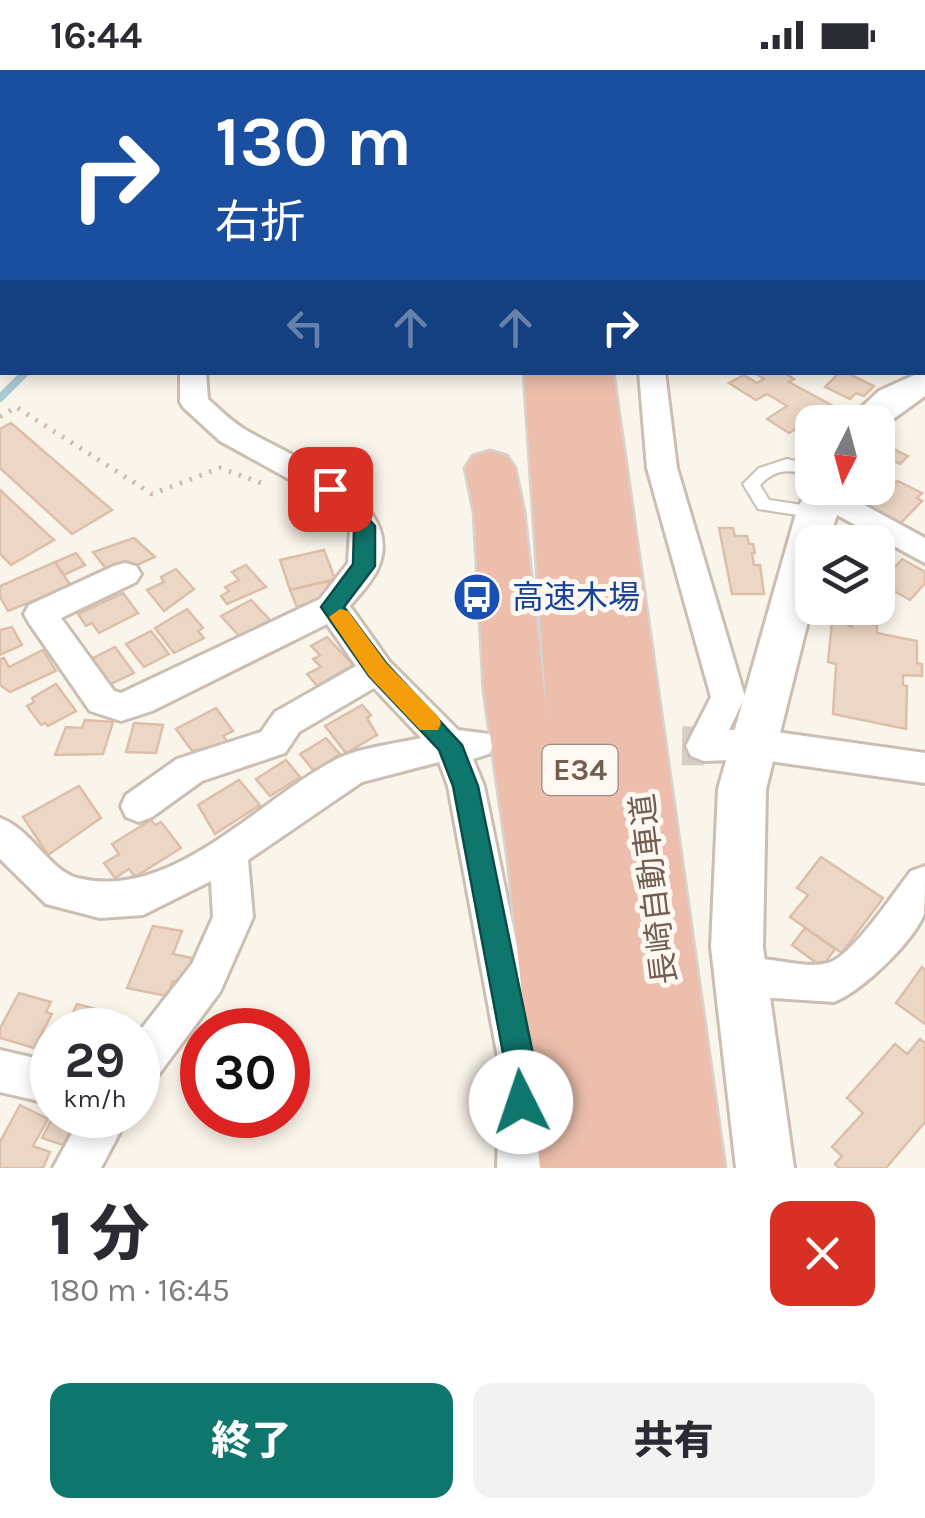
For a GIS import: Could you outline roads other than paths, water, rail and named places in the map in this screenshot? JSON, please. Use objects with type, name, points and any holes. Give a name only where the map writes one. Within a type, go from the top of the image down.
[{"type":"highway","name":"長崎自動車道","points":[[546,375],[614,1168]]},
{"type":"highway","name":"長崎自動車道","points":[[590,375],[687,1168]]},
{"type":"highway","points":[[622,375],[622,431],[657,800],[656,907]]},
{"type":"highway","points":[[490,468],[499,512],[513,691],[540,860],[578,1168]]},
{"type":"street","points":[[125,574],[40,614],[102,702],[121,707],[140,702],[332,607],[364,566],[364,526],[330,489],[230,434],[194,402],[193,375]]},
{"type":"street","points":[[652,375],[662,468],[728,698],[704,746],[755,744],[925,768]]},
{"type":"street","points":[[885,405],[925,382]]},
{"type":"street","points":[[766,1168],[737,947],[742,789],[817,505]]},
{"type":"street","points":[[845,505],[925,552]]},
{"type":"street","points":[[332,607],[378,670],[463,745],[466,786],[521,1069],[520,1168]]},
{"type":"street","points":[[139,806],[190,770],[273,742],[287,722],[378,670]]},
{"type":"street","points":[[2,838],[60,892],[100,900],[143,897],[228,854],[352,769],[463,745]]},
{"type":"street","points":[[160,1038],[206,978],[233,917],[228,854]]},
{"type":"street","points":[[741,977],[834,983],[861,964],[925,883]]},
{"type":"street","points":[[0,1071],[30,1078]]},
{"type":"street","points":[[76,1168],[94,1138]]},
{"type":"waterway","points":[[0,398],[23,375]]},
{"type":"tunnel","points":[[623,745],[704,746]]},
{"type":"place","name":"高速木場","points":[[477,597]]}]
